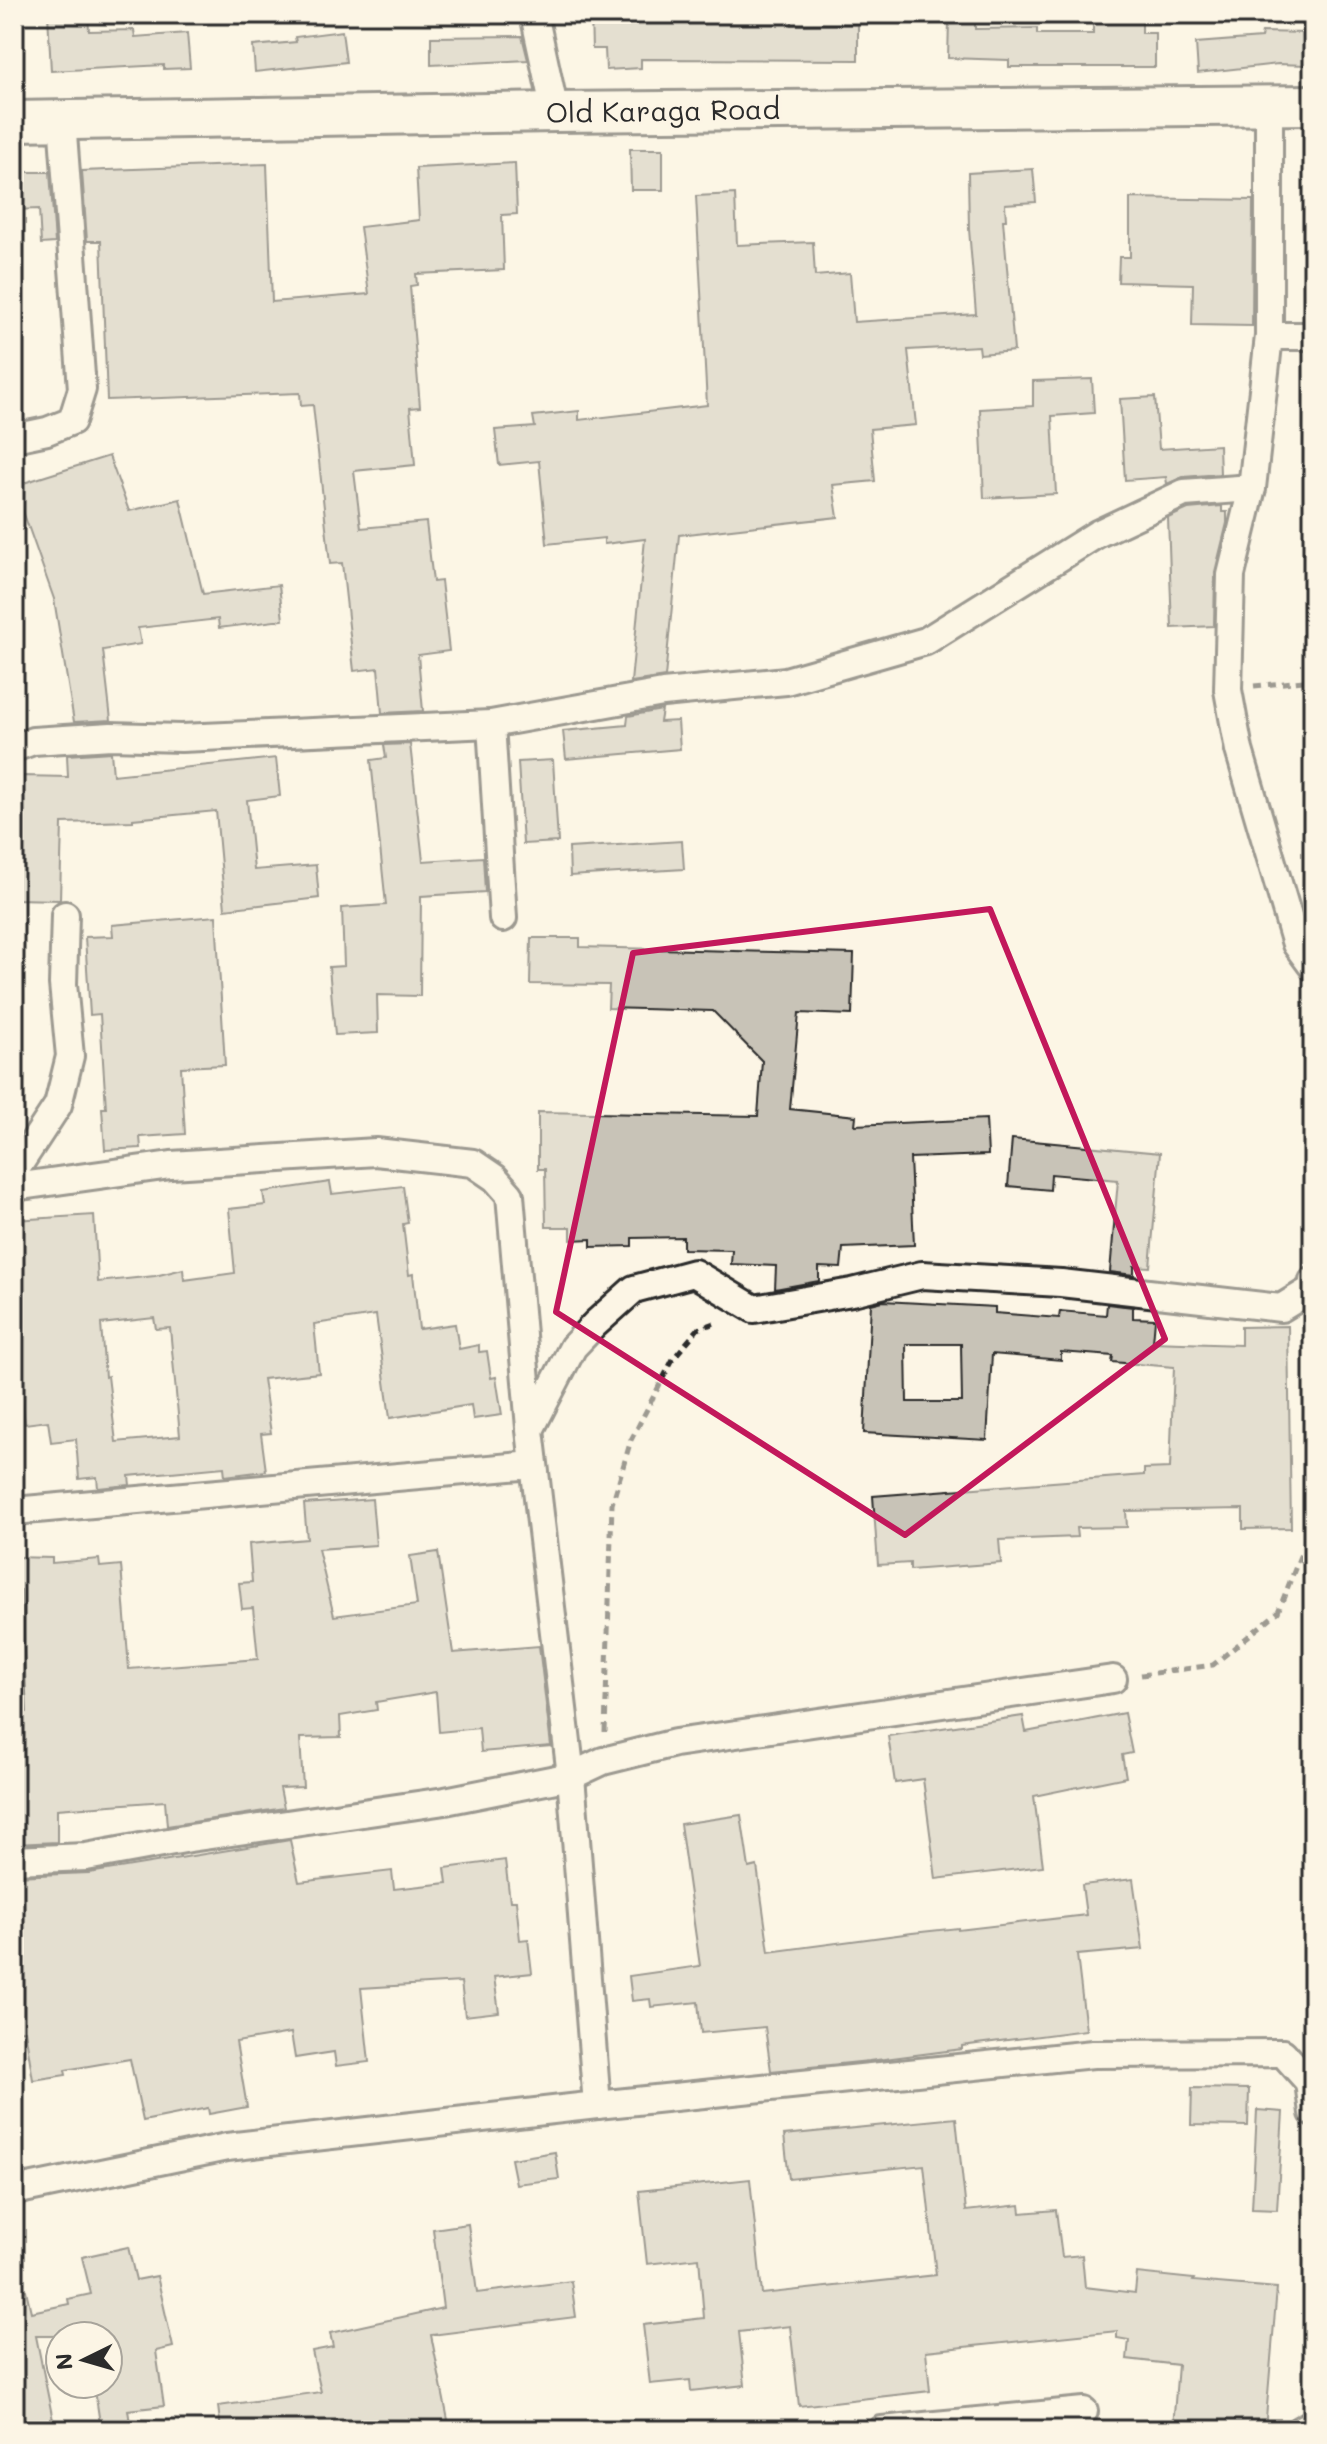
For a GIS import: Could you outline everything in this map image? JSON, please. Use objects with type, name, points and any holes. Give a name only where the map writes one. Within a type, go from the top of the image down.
[{"type":"street","points":[[534,14],[555,112]]},
{"type":"street","points":[[1269,105],[1269,336],[1252,488],[1231,575],[1228,690],[1239,750],[1296,944],[1313,967]]},
{"type":"street","name":"Old Karaga Road","points":[[14,121],[1313,105]]},
{"type":"street","points":[[14,438],[47,431],[72,421],[82,389],[62,120]]},
{"type":"street","points":[[1269,336],[1313,336]]},
{"type":"street","points":[[14,748],[33,741],[111,736],[181,738],[491,724],[663,693],[786,681],[926,641],[1111,527],[1184,493],[1252,488]]},
{"type":"street","points":[[491,724],[503,918]]},
{"type":"street","points":[[14,1172],[58,1105],[70,1056],[63,984],[65,915]]},
{"type":"street","points":[[14,1187],[171,1165],[376,1152],[473,1163],[495,1178],[510,1195],[533,1465],[571,1776],[597,2105]]},
{"type":"street","points":[[530,1430],[573,1347],[634,1289],[694,1273],[754,1309],[852,1292],[922,1275],[1061,1283],[1281,1308],[1312,1289],[1313,1281]]},
{"type":"street","points":[[14,1511],[533,1465]]},
{"type":"street","points":[[14,1860],[86,1857],[190,1838],[445,1801],[571,1776],[603,1761],[675,1743],[1113,1679]]},
{"type":"street","points":[[14,2191],[227,2147],[1093,2054],[1283,2053],[1309,2082],[1313,2113]]},
{"type":"street","points":[[882,2430],[1084,2411]]},
{"type":"street","points":[[1300,2430],[1313,2423]]},
{"type":"path","points":[[1228,690],[1313,680]]},
{"type":"path","points":[[603,1761],[612,1504],[631,1440],[673,1359],[698,1329],[754,1309]]},
{"type":"path","points":[[1113,1679],[1213,1665],[1278,1612],[1313,1523]]},
{"type":"highlighted area","points":[[990,909],[1165,1339],[905,1535],[556,1312],[633,953]]},
{"type":"building","points":[[48,14],[88,14],[89,31],[134,30],[135,37],[187,33],[190,68],[164,69],[164,65],[51,71]]},
{"type":"building","points":[[591,14],[792,14],[792,25],[858,24],[858,60],[641,59],[641,68],[606,70],[605,49],[592,49]]},
{"type":"building","points":[[1093,14],[1142,14],[1142,33],[1155,33],[1155,67],[1009,67],[1009,60],[948,58],[949,21],[975,22],[975,29],[1037,28],[1037,34],[1093,34]]},
{"type":"building","points":[[342,31],[346,62],[255,72],[253,46],[296,42],[295,37]]},
{"type":"building","points":[[1262,32],[1307,33],[1306,65],[1278,64],[1198,73],[1196,43],[1261,38]]},
{"type":"building","points":[[522,36],[528,60],[431,65],[431,37]]},
{"type":"building","points":[[630,149],[663,149],[663,190],[631,190]]},
{"type":"building","points":[[515,163],[517,214],[502,215],[504,270],[416,274],[417,285],[410,286],[420,407],[410,408],[415,465],[354,471],[361,528],[426,522],[433,582],[441,581],[449,651],[418,655],[423,711],[382,713],[378,668],[354,671],[342,563],[330,564],[313,405],[301,406],[300,393],[107,400],[101,241],[87,241],[82,171],[267,164],[272,302],[369,294],[360,227],[419,220],[416,168]]},
{"type":"building","points":[[1033,169],[1036,202],[1005,204],[1006,220],[1003,220],[1014,351],[980,354],[979,346],[908,350],[916,425],[870,429],[875,481],[833,485],[838,517],[679,535],[665,677],[631,682],[645,539],[604,544],[604,538],[547,544],[539,461],[499,465],[495,430],[535,427],[533,416],[579,411],[579,420],[707,405],[696,196],[735,194],[737,245],[813,242],[815,276],[850,273],[854,322],[976,314],[968,173]]},
{"type":"building","points":[[14,172],[50,172],[55,243],[41,244],[39,209],[14,210]]},
{"type":"building","points":[[1130,198],[1253,200],[1252,326],[1192,325],[1193,284],[1118,282],[1119,257],[1130,257]]},
{"type":"building","points":[[1092,379],[1094,413],[1052,416],[1056,494],[984,498],[980,409],[1033,406],[1033,381]]},
{"type":"building","points":[[1155,397],[1159,449],[1219,445],[1220,474],[1183,477],[1167,484],[1166,477],[1125,480],[1120,399]]},
{"type":"building","points":[[109,456],[129,511],[180,499],[203,594],[279,585],[283,620],[219,628],[218,619],[138,628],[141,644],[103,650],[111,720],[74,722],[54,599],[14,486]]},
{"type":"building","points":[[1222,506],[1222,512],[1227,512],[1227,523],[1215,572],[1214,626],[1172,628],[1168,518],[1188,509]]},
{"type":"building","points":[[662,710],[660,722],[678,721],[680,749],[566,759],[563,731],[627,725],[628,716]]},
{"type":"building","points":[[410,744],[423,861],[483,857],[485,892],[421,896],[420,996],[377,995],[378,1033],[335,1035],[329,967],[344,966],[342,908],[386,905],[371,760],[386,758],[384,745]]},
{"type":"building","points":[[111,752],[113,775],[276,758],[280,796],[247,800],[254,870],[316,865],[319,898],[225,909],[216,811],[133,821],[62,823],[60,900],[14,899],[14,862],[21,862],[23,776],[68,777],[67,755]]},
{"type":"building","points":[[553,760],[558,842],[523,844],[518,762]]},
{"type":"building","points":[[682,841],[684,869],[570,876],[569,848]]},
{"type":"building","points":[[216,916],[225,1065],[181,1067],[185,1134],[140,1137],[141,1148],[105,1150],[102,1108],[106,1108],[100,1014],[90,1015],[85,937],[113,936],[112,925]]},
{"type":"building","points":[[531,938],[580,938],[580,947],[854,954],[852,1015],[799,1013],[790,1109],[856,1116],[855,1125],[986,1119],[988,1155],[910,1158],[914,1245],[843,1248],[841,1268],[819,1267],[819,1281],[775,1289],[776,1266],[731,1264],[732,1250],[683,1249],[683,1237],[632,1238],[632,1246],[591,1247],[591,1239],[571,1240],[571,1227],[546,1227],[545,1169],[538,1169],[538,1112],[758,1116],[762,1061],[713,1011],[608,1008],[609,985],[530,984]]},
{"type":"building","points":[[1012,1139],[1160,1153],[1150,1267],[1134,1266],[1134,1275],[1110,1272],[1118,1180],[1051,1174],[1050,1190],[1008,1186]]},
{"type":"building","points":[[330,1182],[332,1194],[403,1186],[408,1223],[403,1224],[419,1329],[455,1324],[459,1349],[479,1345],[479,1352],[487,1351],[491,1378],[496,1377],[502,1415],[473,1419],[471,1405],[390,1418],[376,1315],[314,1324],[319,1373],[263,1379],[271,1433],[261,1434],[266,1471],[225,1476],[224,1467],[129,1476],[130,1485],[98,1488],[97,1477],[79,1479],[76,1439],[51,1442],[48,1421],[25,1424],[14,1348],[14,1220],[94,1215],[98,1282],[155,1276],[183,1269],[184,1280],[235,1273],[229,1209],[265,1205],[263,1192]],"holes":[[[154,1318],[156,1329],[170,1328],[180,1436],[116,1442],[108,1376],[105,1377],[101,1324]]]},
{"type":"building","points":[[883,1301],[995,1307],[995,1313],[1059,1318],[1060,1311],[1106,1315],[1107,1304],[1133,1307],[1133,1318],[1155,1319],[1153,1342],[1241,1345],[1241,1327],[1288,1326],[1291,1528],[1243,1529],[1243,1509],[1126,1511],[1127,1527],[1076,1528],[1077,1537],[999,1540],[1001,1563],[910,1570],[910,1563],[878,1565],[873,1496],[1144,1475],[1144,1469],[1170,1468],[1174,1367],[1112,1362],[1113,1356],[1061,1352],[1061,1360],[992,1354],[987,1440],[864,1433],[871,1304]],"holes":[[[906,1344],[961,1344],[962,1402],[907,1402]]]},
{"type":"building","points":[[372,1499],[376,1545],[318,1549],[334,1616],[417,1605],[410,1556],[438,1552],[453,1653],[539,1646],[551,1746],[481,1752],[479,1728],[439,1732],[436,1692],[376,1702],[377,1710],[340,1716],[341,1737],[300,1738],[303,1787],[280,1788],[284,1808],[167,1826],[165,1801],[57,1809],[57,1842],[14,1844],[14,1711],[27,1712],[21,1590],[14,1590],[14,1557],[52,1558],[52,1563],[99,1559],[100,1567],[121,1565],[129,1669],[258,1659],[253,1608],[242,1609],[239,1583],[252,1582],[249,1544],[307,1539],[304,1504]]},
{"type":"building","points":[[1124,1713],[1132,1753],[1122,1755],[1126,1777],[1034,1796],[1043,1866],[936,1879],[923,1779],[895,1783],[888,1736],[1023,1716],[1026,1732]]},
{"type":"building","points":[[741,1815],[749,1868],[757,1866],[769,1952],[1086,1915],[1082,1885],[1133,1879],[1143,1949],[1077,1955],[1086,2030],[962,2046],[962,2049],[771,2071],[765,2027],[701,2033],[698,2002],[651,2007],[650,1999],[632,2001],[629,1976],[700,1966],[680,1824]]},
{"type":"building","points":[[290,1840],[299,1882],[392,1871],[394,1889],[447,1883],[445,1868],[505,1860],[510,1901],[516,1901],[520,1940],[528,1939],[532,1973],[494,1977],[499,2012],[465,2016],[461,1982],[361,1988],[369,2062],[336,2066],[334,2052],[295,2058],[291,2033],[236,2042],[247,2107],[209,2114],[208,2108],[143,2121],[130,2059],[65,2070],[66,2075],[33,2080],[25,2030],[14,2031],[14,1876],[89,1873]]},
{"type":"building","points":[[1192,2088],[1249,2089],[1248,2126],[1191,2125]]},
{"type":"building","points":[[1257,2110],[1283,2112],[1277,2210],[1252,2209]]},
{"type":"building","points":[[956,2118],[966,2211],[1020,2205],[1021,2213],[1056,2210],[1062,2257],[1082,2255],[1085,2287],[1135,2293],[1137,2273],[1277,2288],[1265,2430],[1173,2427],[1178,2365],[1127,2359],[1129,2340],[1117,2338],[1117,2331],[926,2351],[930,2391],[799,2406],[790,2326],[739,2332],[745,2385],[691,2391],[690,2380],[650,2384],[643,2325],[704,2318],[699,2258],[647,2264],[639,2191],[750,2179],[762,2294],[936,2275],[924,2165],[789,2179],[784,2135]]},
{"type":"building","points":[[555,2152],[559,2179],[516,2184],[511,2159]]},
{"type":"building","points":[[468,2224],[477,2293],[571,2281],[576,2317],[431,2335],[450,2430],[221,2430],[218,2406],[321,2392],[312,2351],[333,2347],[330,2333],[443,2308],[433,2229]]},
{"type":"building","points":[[128,2247],[136,2280],[157,2276],[173,2347],[156,2351],[164,2406],[128,2410],[131,2430],[101,2430],[96,2400],[124,2400],[124,2320],[44,2320],[44,2336],[36,2336],[44,2376],[44,2400],[49,2400],[55,2430],[14,2430],[14,2291],[26,2290],[31,2312],[69,2304],[68,2299],[91,2294],[82,2257]]}]
